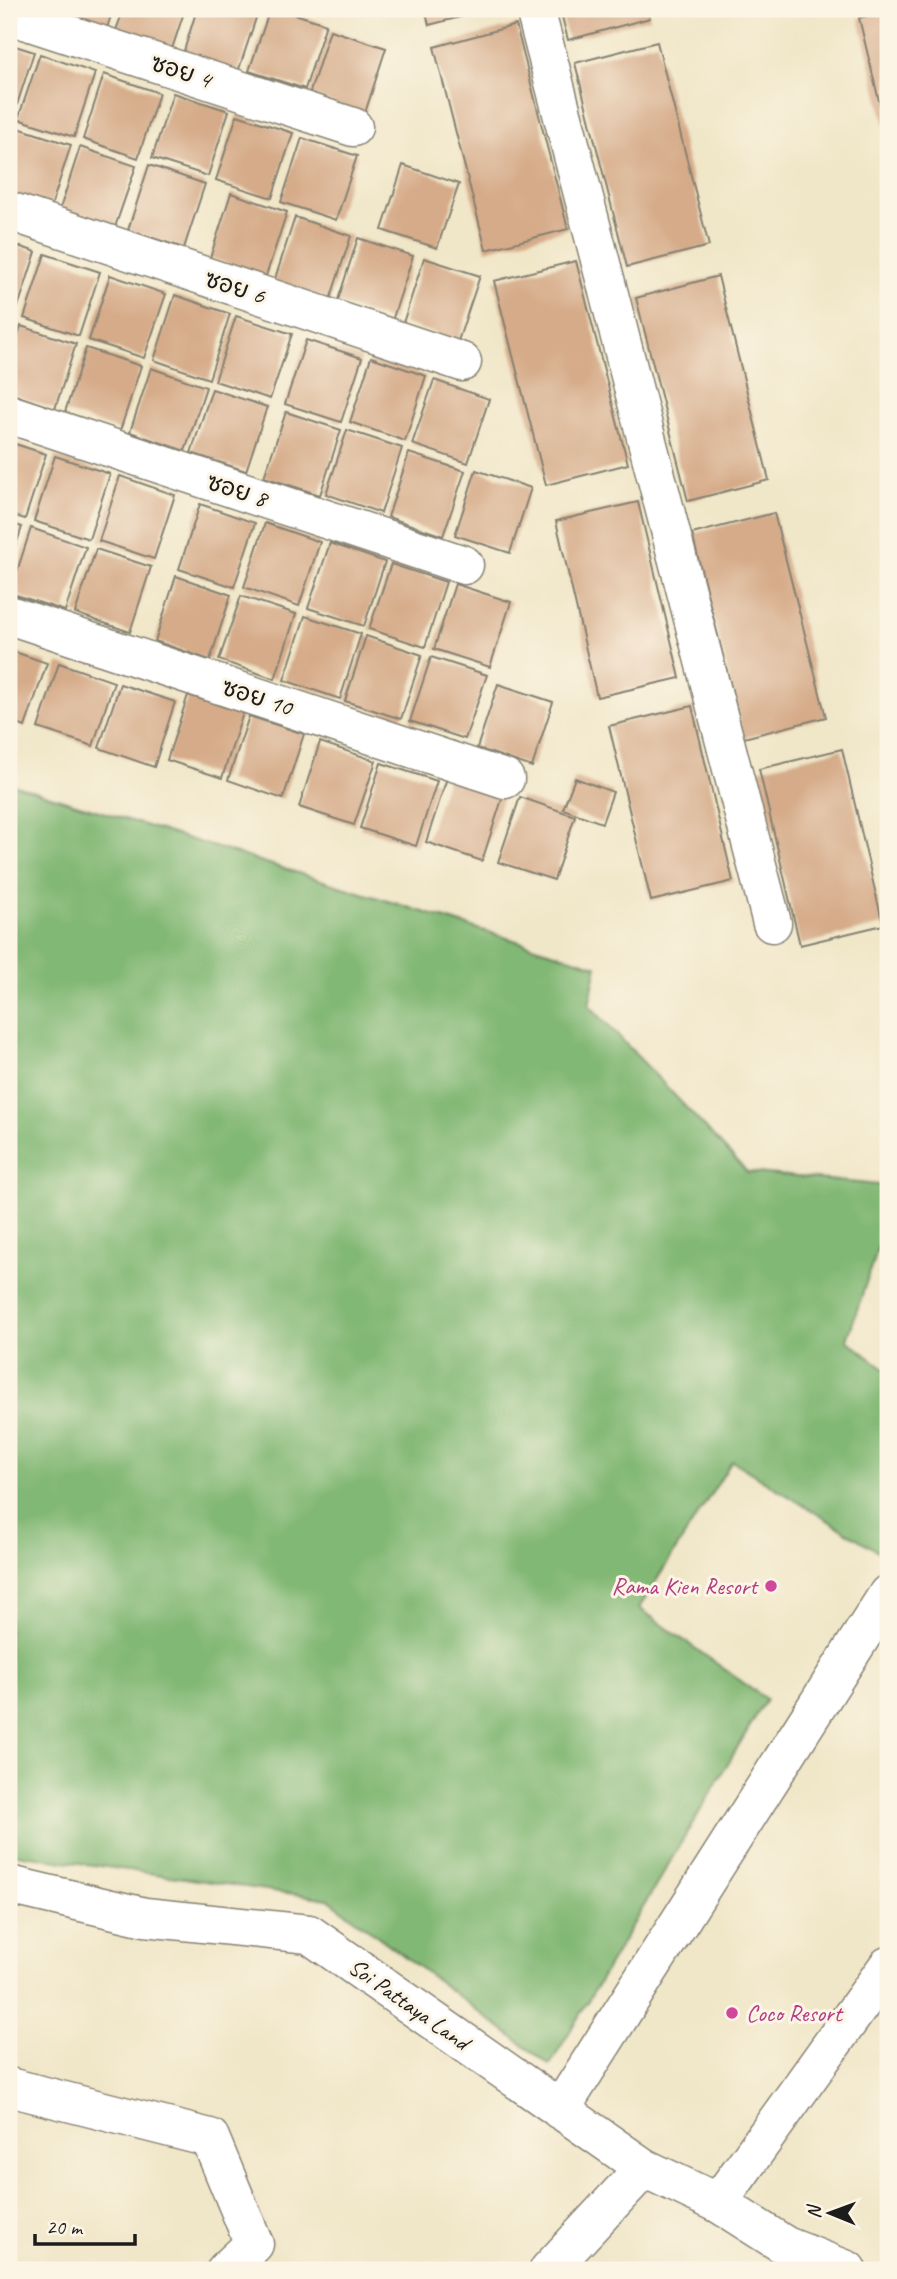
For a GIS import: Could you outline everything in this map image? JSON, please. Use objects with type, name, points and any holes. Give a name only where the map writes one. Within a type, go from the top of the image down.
[{"type":"street","points":[[535,9],[772,923]]},
{"type":"street","name":"ซอย 4","points":[[9,15],[353,127]]},
{"type":"street","name":"ซอย 6","points":[[9,211],[462,362]]},
{"type":"street","name":"ซอย 8","points":[[9,414],[464,565]]},
{"type":"street","name":"ซอย 10","points":[[9,615],[505,779]]},
{"type":"street","points":[[560,2110],[888,1594]]},
{"type":"street","name":"Soi Pattaya Land","points":[[9,1885],[145,1916],[309,1934],[644,2168],[718,2203],[778,2258],[847,2270]]},
{"type":"street","points":[[718,2203],[888,1966]]},
{"type":"street","points":[[9,2087],[210,2138],[254,2244],[226,2270]]},
{"type":"street","points":[[549,2270],[644,2168]]},
{"type":"green space","points":[[9,783],[597,966],[589,1005],[747,1172],[888,1186],[888,1217],[847,1340],[888,1372],[888,1538],[879,1552],[732,1461],[639,1608],[766,1699],[550,2065],[328,1899],[9,1853]]},
{"type":"building","points":[[49,9],[113,9],[107,28]]},
{"type":"building","points":[[124,9],[185,9],[172,49],[116,30]]},
{"type":"building","points":[[197,9],[259,9],[238,72],[183,54]]},
{"type":"building","points":[[270,9],[279,9],[326,24],[305,89],[249,71]]},
{"type":"building","points":[[425,9],[487,9],[488,10],[429,25]]},
{"type":"building","points":[[560,9],[647,9],[650,18],[568,40]]},
{"type":"building","points":[[888,11],[888,134],[887,134],[859,18]]},
{"type":"building","points":[[516,25],[568,229],[486,250],[434,47]]},
{"type":"building","points":[[330,30],[386,48],[365,113],[309,95]]},
{"type":"building","points":[[657,42],[709,246],[627,267],[575,63]]},
{"type":"building","points":[[9,44],[34,52],[13,117],[9,116]]},
{"type":"building","points":[[40,54],[95,73],[74,137],[18,119]]},
{"type":"building","points":[[104,74],[159,93],[138,158],[83,139]]},
{"type":"building","points":[[173,93],[229,111],[208,176],[152,158]]},
{"type":"building","points":[[237,115],[293,133],[272,198],[216,180]]},
{"type":"building","points":[[15,127],[71,145],[50,210],[9,196],[9,146]]},
{"type":"building","points":[[302,138],[357,156],[336,220],[281,202]]},
{"type":"building","points":[[80,147],[136,166],[114,230],[59,212]]},
{"type":"building","points":[[149,165],[205,184],[184,248],[128,230]]},
{"type":"building","points":[[403,165],[459,184],[437,248],[382,230]]},
{"type":"building","points":[[231,193],[287,212],[266,276],[210,258]]},
{"type":"building","points":[[295,217],[351,236],[330,300],[274,282]]},
{"type":"building","points":[[358,238],[413,256],[392,321],[337,303]]},
{"type":"building","points":[[9,243],[36,252],[15,316],[9,314]]},
{"type":"building","points":[[45,254],[100,272],[79,336],[24,318]]},
{"type":"building","points":[[424,258],[480,276],[458,341],[403,323]]},
{"type":"building","points":[[576,261],[628,464],[546,485],[494,281]]},
{"type":"building","points":[[110,275],[166,294],[144,358],[89,340]]},
{"type":"building","points":[[718,276],[769,480],[688,501],[636,298]]},
{"type":"building","points":[[175,295],[230,314],[209,379],[154,360]]},
{"type":"building","points":[[236,316],[292,334],[270,399],[215,381]]},
{"type":"building","points":[[21,326],[76,344],[55,409],[9,393],[9,363]]},
{"type":"building","points":[[306,340],[362,358],[341,422],[285,404]]},
{"type":"building","points":[[86,348],[141,366],[120,431],[65,412]]},
{"type":"building","points":[[371,357],[426,376],[405,441],[350,422]]},
{"type":"building","points":[[151,368],[206,387],[185,451],[130,432]]},
{"type":"building","points":[[434,380],[489,399],[468,463],[412,444]]},
{"type":"building","points":[[212,389],[267,407],[246,471],[191,453]]},
{"type":"building","points":[[286,412],[341,430],[320,495],[264,477]]},
{"type":"building","points":[[347,430],[402,448],[381,513],[326,494]]},
{"type":"building","points":[[9,442],[46,454],[25,519],[9,514]]},
{"type":"building","points":[[409,453],[465,471],[443,536],[388,517]]},
{"type":"building","points":[[55,456],[110,474],[89,539],[34,521]]},
{"type":"building","points":[[476,470],[531,488],[510,553],[455,535]]},
{"type":"building","points":[[120,476],[175,495],[154,559],[99,541]]},
{"type":"building","points":[[638,502],[680,678],[597,697],[556,521]]},
{"type":"building","points":[[200,504],[255,523],[234,587],[179,569]]},
{"type":"building","points":[[774,513],[826,717],[744,738],[692,534]]},
{"type":"building","points":[[9,523],[22,527],[9,566]]},
{"type":"building","points":[[265,523],[320,542],[299,606],[244,587]]},
{"type":"building","points":[[31,528],[86,547],[65,611],[10,593]]},
{"type":"building","points":[[330,543],[385,562],[364,626],[308,608]]},
{"type":"building","points":[[96,549],[151,567],[130,632],[75,613]]},
{"type":"building","points":[[391,564],[446,582],[425,647],[369,629]]},
{"type":"building","points":[[176,576],[231,595],[210,660],[155,641]]},
{"type":"building","points":[[455,584],[511,602],[490,667],[434,649]]},
{"type":"building","points":[[241,596],[296,614],[275,679],[219,660]]},
{"type":"building","points":[[305,616],[361,634],[340,699],[284,680]]},
{"type":"building","points":[[366,636],[422,655],[401,719],[345,701]]},
{"type":"building","points":[[9,650],[47,663],[25,727],[9,721]]},
{"type":"building","points":[[431,657],[487,675],[465,739],[410,721]]},
{"type":"building","points":[[59,663],[114,682],[93,746],[38,728]]},
{"type":"building","points":[[120,684],[175,702],[154,767],[99,748]]},
{"type":"building","points":[[498,684],[553,702],[532,767],[477,748]]},
{"type":"building","points":[[188,695],[243,713],[222,778],[167,760]]},
{"type":"building","points":[[692,706],[733,881],[651,901],[609,726]]},
{"type":"building","points":[[249,716],[304,734],[283,799],[228,780]]},
{"type":"building","points":[[320,742],[376,761],[354,825],[299,807]]},
{"type":"building","points":[[842,749],[883,925],[800,945],[759,769]]},
{"type":"building","points":[[381,763],[437,781],[416,846],[360,828]]},
{"type":"building","points":[[447,778],[503,796],[482,861],[426,842]]},
{"type":"building","points":[[575,778],[613,792],[602,823],[563,809]]},
{"type":"building","points":[[520,797],[575,816],[554,880],[498,862]]},
{"type":"place","name":"Rama Kien Resort","points":[[771,1586]]},
{"type":"place","name":"Coco Resort","points":[[732,2013]]}]
